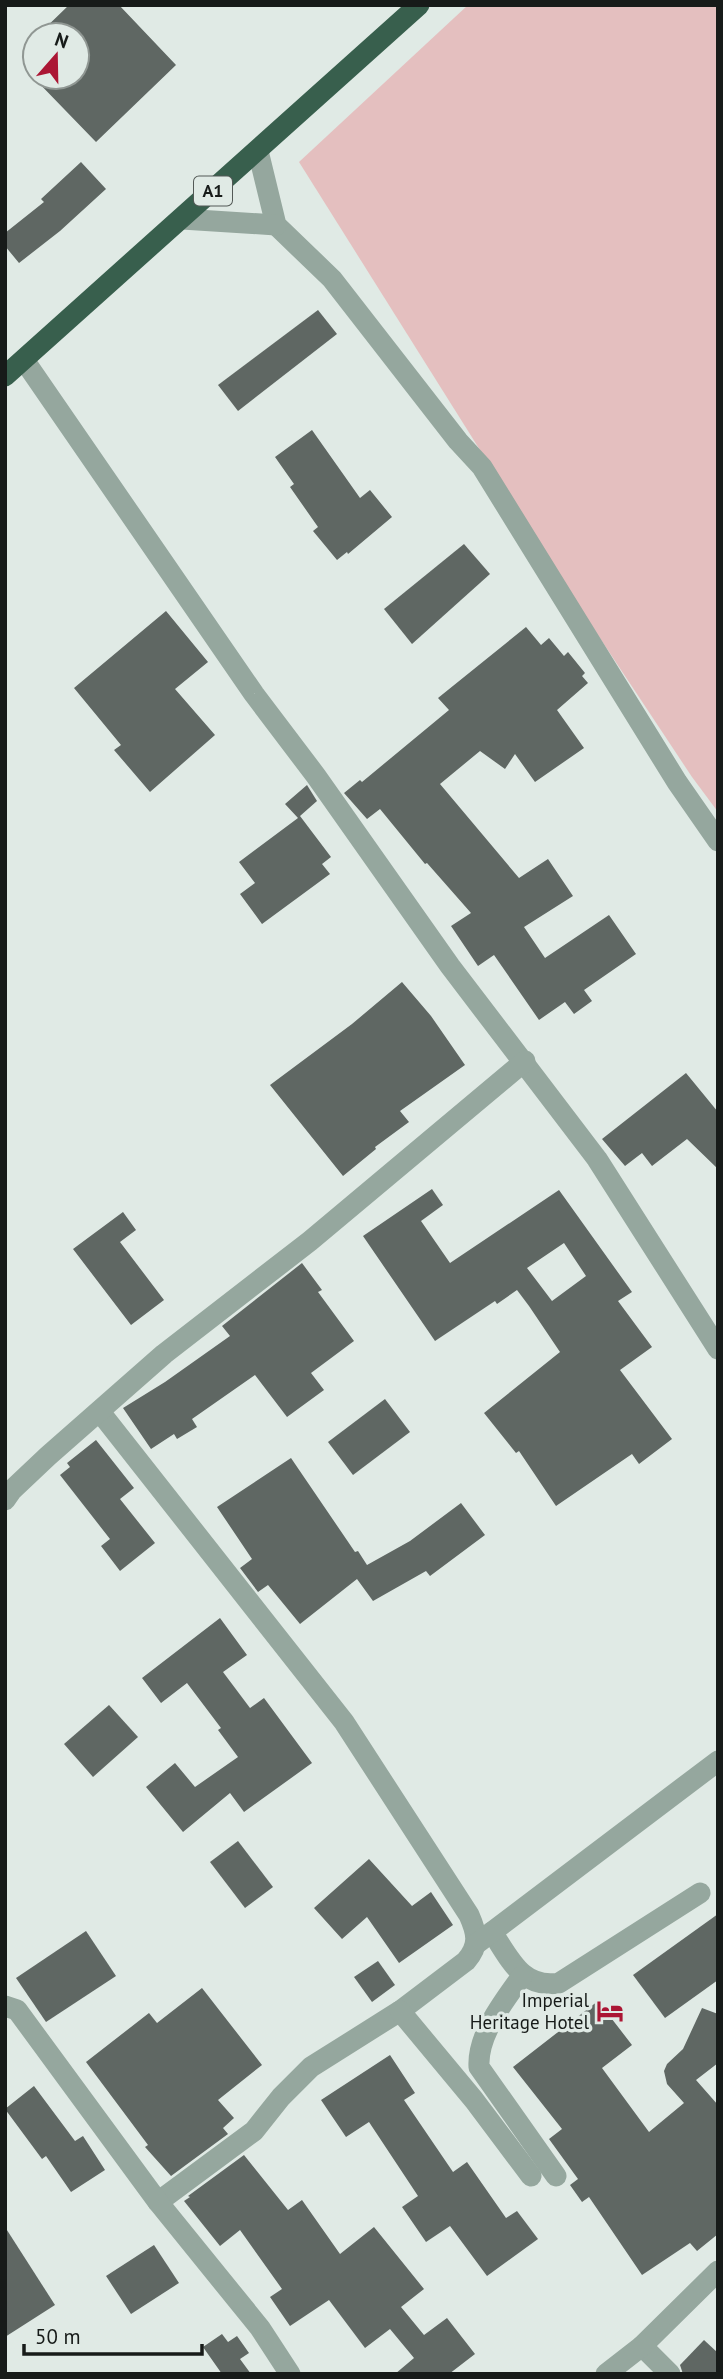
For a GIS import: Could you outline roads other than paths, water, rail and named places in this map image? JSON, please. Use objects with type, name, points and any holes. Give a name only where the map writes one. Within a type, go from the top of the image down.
[{"type":"highway","name":"A1","points":[[5,376],[419,5]]},
{"type":"street","points":[[258,150],[276,225],[332,279],[458,441],[482,467],[677,782],[718,841]]},
{"type":"street","points":[[182,219],[276,225]]},
{"type":"street","points":[[24,360],[254,694],[316,776],[450,966],[597,1158],[718,1349]]},
{"type":"street","points":[[5,1500],[48,1456],[164,1354],[310,1241],[525,1061]]},
{"type":"street","points":[[100,1412],[344,1723],[477,1931],[522,1976],[547,1985],[559,1983],[700,1893]]},
{"type":"street","points":[[158,2202],[254,2131],[281,2097],[311,2067],[400,2011],[466,1961],[484,1938],[718,1761]]},
{"type":"street","points":[[522,1976],[488,2029],[478,2053],[479,2067],[556,2176]]},
{"type":"street","points":[[5,2006],[17,2010],[158,2202],[260,2328],[290,2374]]},
{"type":"street","points":[[400,2011],[474,2100],[531,2176]]},
{"type":"street","points":[[606,2374],[642,2346],[718,2271]]},
{"type":"street","points":[[642,2346],[670,2374]]},
{"type":"place","name":"Imperial Heritage Hotel","points":[[610,2011]]}]
